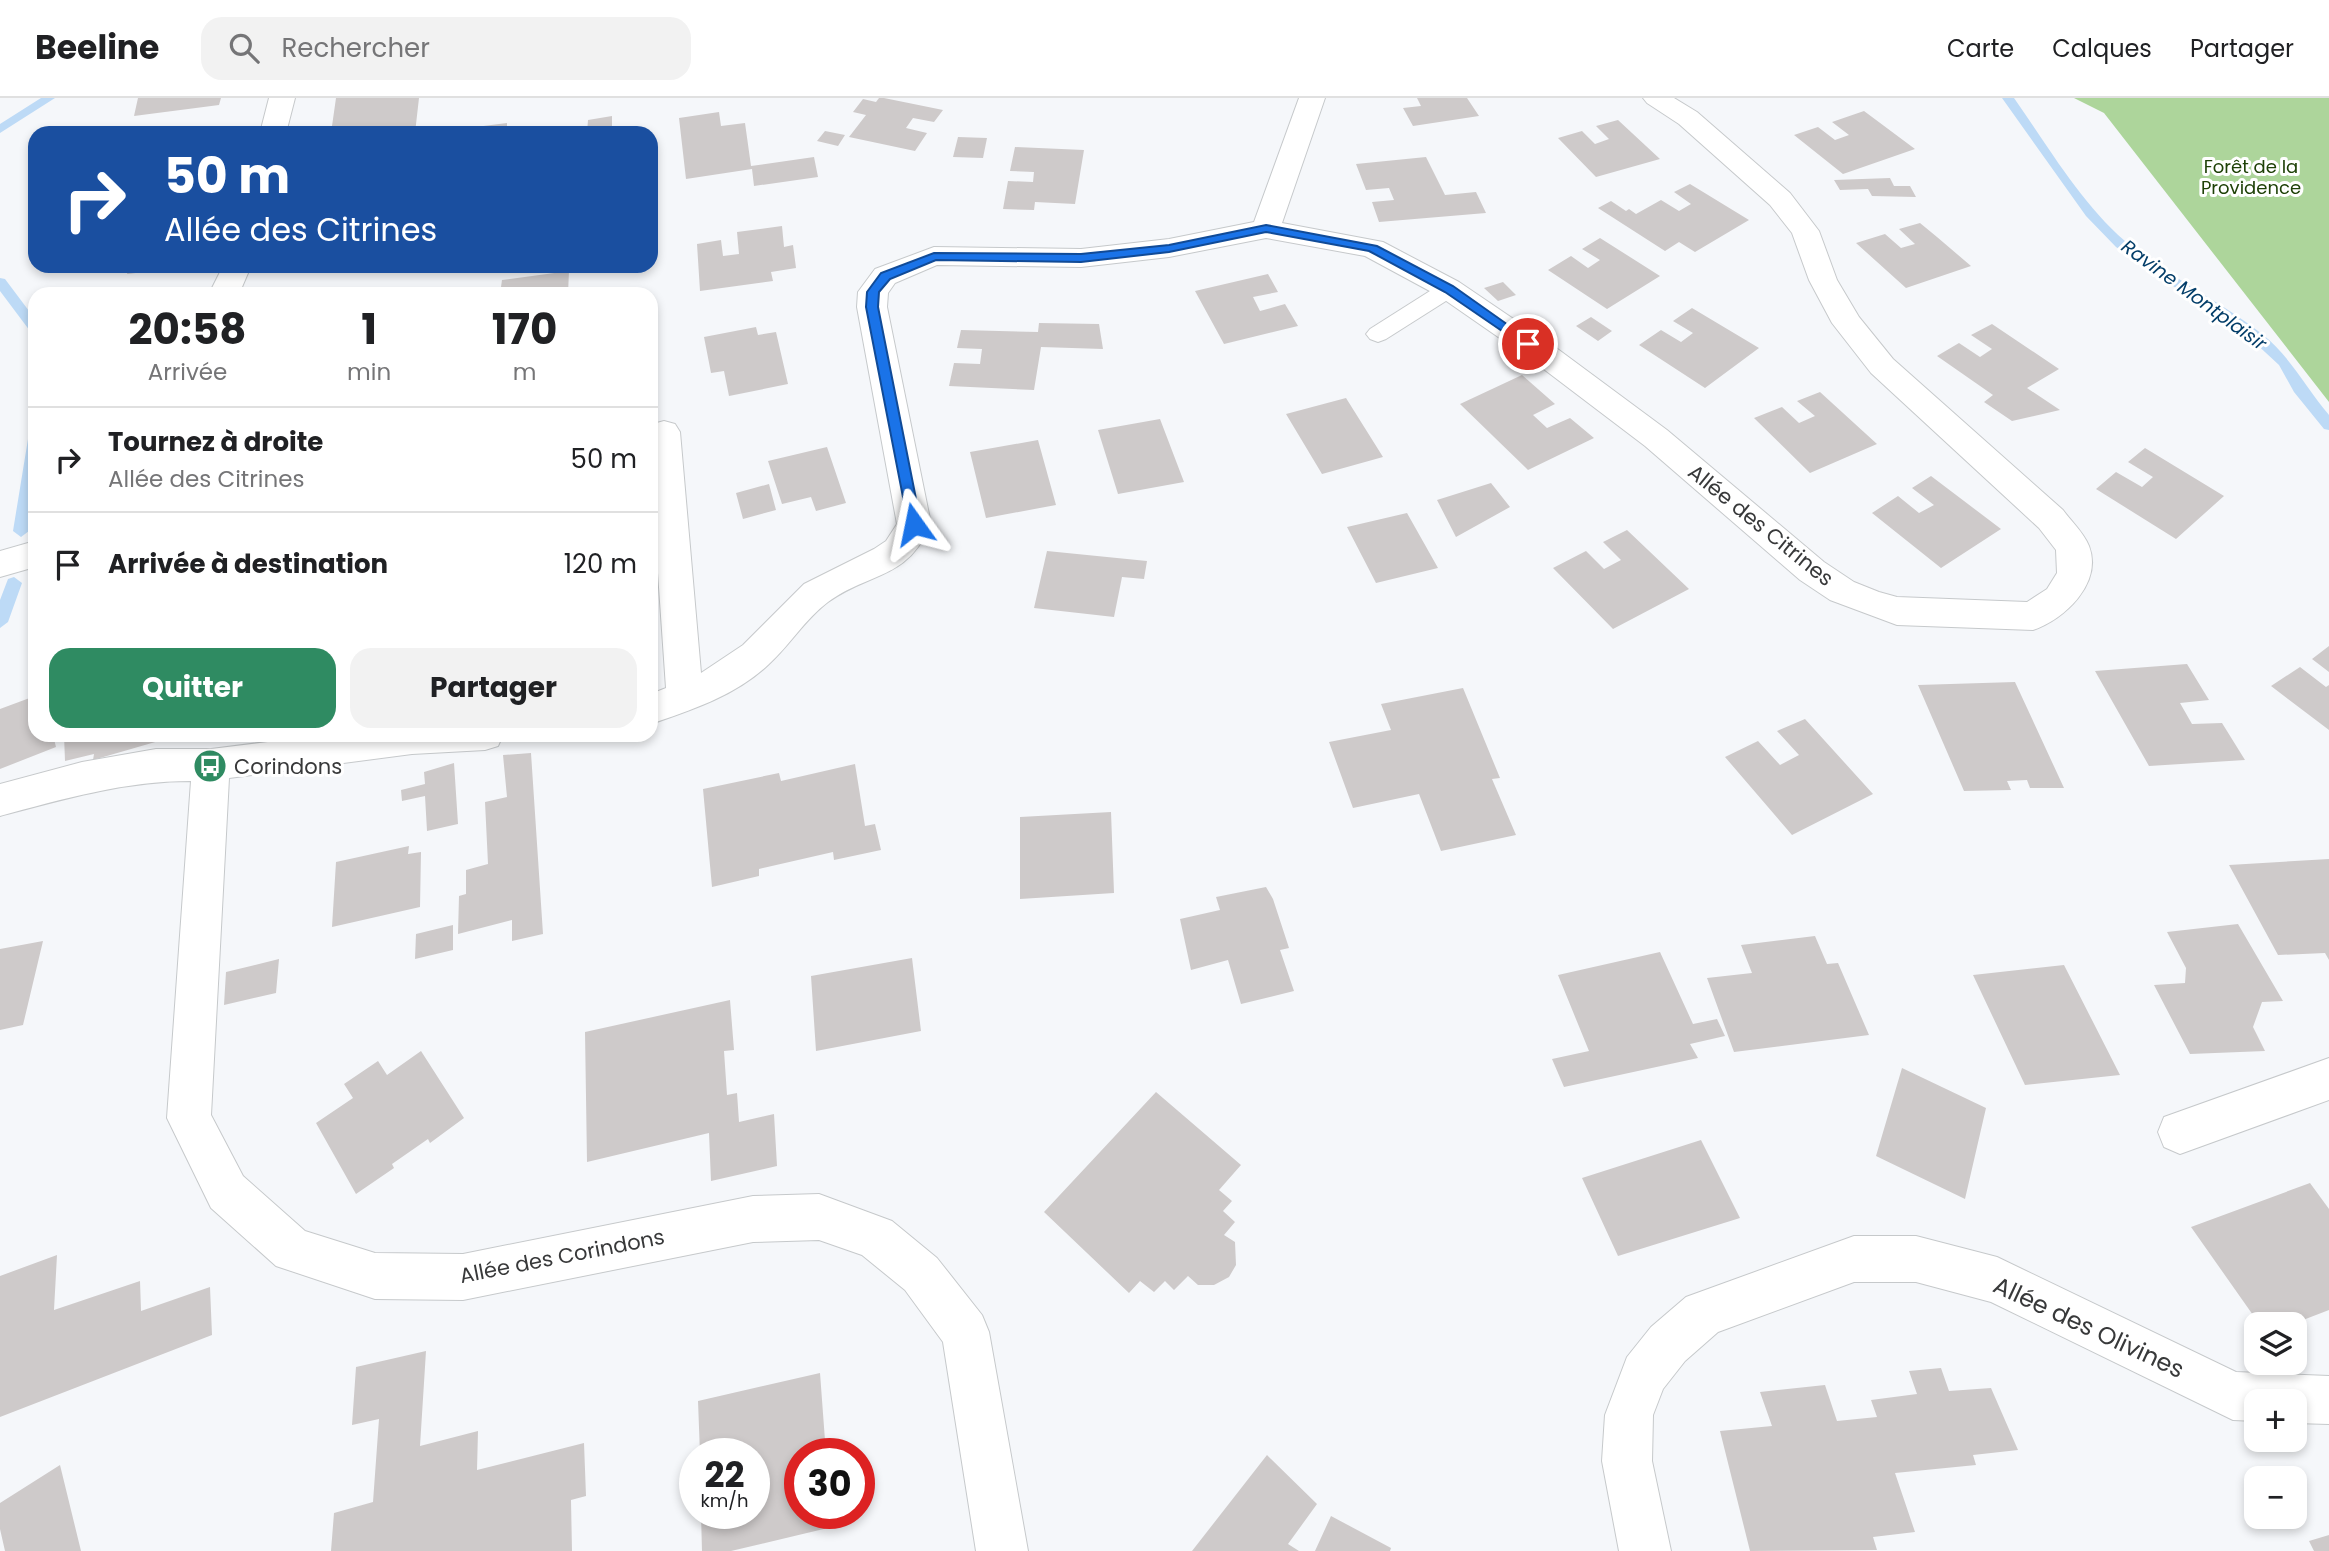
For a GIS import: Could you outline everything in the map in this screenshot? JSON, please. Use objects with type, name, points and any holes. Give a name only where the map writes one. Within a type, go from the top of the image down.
[{"type":"street","points":[[275,126],[282,98]]},
{"type":"street","points":[[1266,229],[1312,98]]},
{"type":"street","name":"Allée des Citrines","points":[[658,707],[685,697],[755,656],[817,592],[887,559],[910,537],[914,524],[872,307],[873,292],[885,276],[934,256],[1081,258],[1169,248],[1266,229],[1373,248],[1449,289],[1548,357],[1656,438],[1812,571],[1842,591],[1896,611],[1922,613],[2033,616],[2059,598],[2074,574],[2073,548],[2051,519],[1882,366],[1847,323],[1823,281],[1805,231],[1780,199],[1688,118],[1656,98]]},
{"type":"street","points":[[664,432],[685,697]]},
{"type":"street","points":[[0,564],[28,556]]},
{"type":"street","points":[[0,800],[82,778],[156,765],[211,765],[389,742]]},
{"type":"street","name":"Allée des Corindons","points":[[211,765],[189,1118],[227,1192],[292,1250],[375,1276],[463,1277],[753,1219],[819,1217],[876,1237],[921,1274],[965,1332],[1002,1551]]},
{"type":"street","points":[[2180,1132],[2329,1079]]},
{"type":"street","name":"Allée des Olivines","points":[[1645,1551],[1627,1461],[1629,1415],[1644,1374],[1668,1344],[1703,1314],[1854,1259],[1916,1259],[1997,1280],[2233,1396],[2329,1400]]},
{"type":"lane","points":[[1378,334],[1449,289]]},
{"type":"green space","name":"Forêt de la Providence","points":[[2074,98],[2329,98],[2329,402],[2104,113]]},
{"type":"building","points":[[138,98],[221,98],[219,105],[134,116]]},
{"type":"building","points":[[336,98],[419,98],[416,126],[332,126]]},
{"type":"building","points":[[879,98],[943,110],[934,122],[913,118],[906,128],[927,133],[915,151],[849,137],[866,115],[853,112],[863,99],[876,102]]},
{"type":"building","points":[[1417,98],[1467,98],[1479,116],[1413,126],[1403,108],[1421,106]]},
{"type":"building","points":[[1864,111],[1915,149],[1843,174],[1794,135],[1818,127],[1835,140],[1849,135],[1832,122]]},
{"type":"building","points":[[719,112],[721,126],[745,123],[751,166],[814,157],[818,177],[754,186],[752,169],[686,179],[679,118]]},
{"type":"building","points":[[612,116],[612,126],[588,126],[588,120]]},
{"type":"building","points":[[1618,120],[1660,159],[1596,177],[1558,138],[1582,131],[1595,144],[1609,139],[1596,126]]},
{"type":"building","points":[[507,123],[507,126],[483,126]]},
{"type":"building","points":[[825,131],[845,135],[838,146],[817,141]]},
{"type":"building","points":[[958,137],[987,138],[983,158],[953,157]]},
{"type":"building","points":[[1015,147],[1084,150],[1075,204],[1035,202],[1034,210],[1003,209],[1008,181],[1033,182],[1034,172],[1010,171]]},
{"type":"building","points":[[1426,157],[1445,195],[1476,192],[1486,213],[1379,222],[1372,202],[1394,200],[1389,188],[1366,190],[1356,164]]},
{"type":"building","points":[[1890,178],[1894,186],[1910,186],[1916,197],[1872,196],[1868,189],[1840,190],[1834,180]]},
{"type":"building","points":[[1690,184],[1749,220],[1695,252],[1679,242],[1665,251],[1598,208],[1611,201],[1636,214],[1661,200],[1679,211],[1691,204],[1674,192]]},
{"type":"building","points":[[1920,223],[1971,266],[1906,288],[1856,243],[1885,234],[1901,248],[1915,244],[1899,229]]},
{"type":"building","points":[[782,226],[784,247],[793,245],[796,268],[771,272],[773,281],[700,291],[697,244],[721,240],[723,256],[739,254],[737,232]]},
{"type":"building","points":[[1600,238],[1660,276],[1607,309],[1548,270],[1571,256],[1588,268],[1600,260],[1582,249]]},
{"type":"building","points":[[569,273],[568,287],[501,287],[502,280]]},
{"type":"building","points":[[1268,274],[1278,292],[1253,297],[1260,311],[1285,304],[1298,326],[1224,344],[1195,291]]},
{"type":"building","points":[[1503,282],[1516,295],[1498,301],[1484,288]]},
{"type":"building","points":[[1692,308],[1759,348],[1705,388],[1639,345],[1661,330],[1681,342],[1693,333],[1673,321]]},
{"type":"building","points":[[1591,317],[1612,331],[1598,341],[1576,326]]},
{"type":"building","points":[[1039,323],[1099,324],[1103,349],[1041,347],[1034,390],[949,386],[954,363],[980,364],[982,349],[957,348],[961,330],[1038,332]]},
{"type":"building","points":[[1992,324],[2059,369],[2027,388],[2060,410],[2012,421],[1984,402],[1993,395],[1937,356],[1959,343],[1980,357],[1992,349],[1971,335]]},
{"type":"building","points":[[756,327],[758,335],[776,332],[788,384],[729,396],[724,371],[711,373],[704,337]]},
{"type":"building","points":[[1522,375],[1555,404],[1533,415],[1547,428],[1570,418],[1594,438],[1528,470],[1460,404]]},
{"type":"building","points":[[1820,392],[1877,444],[1810,473],[1754,418],[1782,407],[1799,423],[1815,416],[1797,401]]},
{"type":"building","points":[[1346,398],[1383,457],[1322,474],[1286,414]]},
{"type":"building","points":[[1160,419],[1184,482],[1118,494],[1098,430]]},
{"type":"building","points":[[1038,440],[1056,505],[986,518],[970,452]]},
{"type":"building","points":[[827,447],[846,503],[816,511],[811,497],[782,504],[768,461]]},
{"type":"building","points":[[2145,448],[2224,496],[2176,539],[2096,489],[2116,472],[2142,487],[2153,477],[2128,462]]},
{"type":"building","points":[[1931,476],[2001,529],[1941,568],[1872,513],[1898,496],[1919,513],[1934,505],[1912,488]]},
{"type":"building","points":[[1491,483],[1510,507],[1456,537],[1437,500]]},
{"type":"building","points":[[769,484],[776,510],[743,519],[736,493]]},
{"type":"building","points":[[1407,513],[1438,568],[1376,583],[1347,527]]},
{"type":"building","points":[[1627,530],[1689,589],[1613,629],[1553,568],[1586,551],[1604,569],[1621,560],[1603,542]]},
{"type":"building","points":[[1047,551],[1147,561],[1144,579],[1122,577],[1114,617],[1034,608]]},
{"type":"building","points":[[2329,646],[2329,672],[2312,659]]},
{"type":"building","points":[[2187,664],[2209,700],[2180,703],[2192,724],[2222,723],[2245,760],[2149,766],[2095,671]]},
{"type":"building","points":[[2300,667],[2326,687],[2329,685],[2329,730],[2271,686]]},
{"type":"building","points":[[2015,682],[2064,788],[2030,788],[2027,780],[2007,781],[2011,790],[1964,791],[1918,685]]},
{"type":"building","points":[[1463,688],[1500,778],[1492,779],[1516,835],[1441,851],[1419,794],[1353,808],[1329,742],[1391,730],[1381,704]]},
{"type":"building","points":[[28,699],[28,742],[55,742],[56,747],[0,769],[0,709]]},
{"type":"building","points":[[1805,719],[1873,794],[1792,835],[1725,757],[1758,741],[1780,765],[1799,755],[1777,731]]},
{"type":"building","points":[[64,742],[155,742],[93,760],[94,754],[65,761]]},
{"type":"building","points":[[531,753],[543,934],[512,941],[512,920],[458,934],[459,896],[466,894],[466,870],[488,864],[485,802],[507,797],[503,755]]},
{"type":"building","points":[[454,763],[458,824],[427,831],[425,796],[402,801],[401,790],[425,784],[424,772]]},
{"type":"building","points":[[855,764],[865,826],[875,824],[881,850],[834,860],[833,852],[759,869],[759,876],[712,887],[703,789],[779,773],[781,781]]},
{"type":"building","points":[[1111,812],[1114,893],[1020,899],[1020,817]]},
{"type":"building","points":[[409,846],[408,854],[421,852],[420,907],[332,927],[336,862]]},
{"type":"building","points":[[2329,859],[2329,960],[2325,953],[2278,955],[2229,865]]},
{"type":"building","points":[[1266,887],[1273,899],[1289,948],[1280,950],[1294,991],[1241,1004],[1228,960],[1191,970],[1180,919],[1220,910],[1216,897]]},
{"type":"building","points":[[2238,924],[2283,1001],[2262,1002],[2253,1027],[2265,1051],[2190,1054],[2154,985],[2185,983],[2186,968],[2167,932]]},
{"type":"building","points":[[453,925],[453,950],[415,959],[416,934]]},
{"type":"building","points":[[1815,936],[1827,964],[1838,963],[1869,1035],[1734,1052],[1707,978],[1752,973],[1741,945]]},
{"type":"building","points":[[43,941],[23,1025],[0,1030],[0,949]]},
{"type":"building","points":[[1660,952],[1693,1024],[1717,1019],[1725,1036],[1690,1044],[1698,1058],[1564,1087],[1552,1059],[1589,1051],[1558,975]]},
{"type":"building","points":[[912,958],[921,1031],[816,1051],[811,976]]},
{"type":"building","points":[[279,959],[276,993],[224,1005],[226,972]]},
{"type":"building","points":[[2064,965],[2120,1075],[2025,1085],[1973,975]]},
{"type":"building","points":[[730,1000],[734,1050],[724,1051],[727,1095],[737,1093],[739,1122],[774,1114],[777,1166],[711,1181],[709,1133],[587,1162],[585,1032]]},
{"type":"building","points":[[421,1051],[464,1118],[430,1143],[428,1139],[392,1164],[394,1168],[356,1194],[316,1123],[353,1098],[344,1084],[378,1061],[387,1075]]},
{"type":"building","points":[[1902,1068],[1986,1108],[1965,1199],[1876,1156]]},
{"type":"building","points":[[1156,1092],[1241,1165],[1219,1190],[1232,1201],[1223,1211],[1235,1222],[1224,1235],[1235,1242],[1236,1265],[1229,1277],[1214,1285],[1198,1285],[1188,1276],[1174,1290],[1165,1281],[1154,1292],[1140,1281],[1129,1293],[1044,1212]]},
{"type":"building","points":[[1701,1140],[1740,1218],[1618,1256],[1582,1178]]},
{"type":"building","points":[[2310,1183],[2329,1209],[2329,1310],[2307,1318],[2307,1312],[2251,1312],[2191,1227]]},
{"type":"building","points":[[57,1255],[54,1310],[140,1281],[141,1311],[210,1287],[212,1335],[0,1417],[0,1276]]},
{"type":"building","points":[[426,1351],[420,1446],[478,1431],[477,1470],[584,1443],[586,1496],[571,1500],[572,1551],[331,1551],[334,1513],[373,1502],[379,1419],[352,1425],[356,1367]]},
{"type":"building","points":[[1941,1368],[1949,1391],[1991,1388],[2018,1450],[1973,1455],[1976,1465],[1895,1473],[1915,1532],[1873,1537],[1877,1550],[1750,1551],[1720,1431],[1772,1426],[1760,1392],[1825,1385],[1837,1421],[1877,1417],[1871,1400],[1917,1394],[1909,1371]]},
{"type":"building","points":[[820,1373],[825,1438],[784,1438],[784,1529],[824,1529],[731,1551],[702,1551],[701,1529],[770,1529],[770,1438],[699,1438],[698,1401]]},
{"type":"building","points":[[1267,1455],[1317,1504],[1288,1544],[1299,1551],[1192,1551]]},
{"type":"building","points":[[60,1465],[81,1551],[5,1551],[0,1529],[0,1503]]},
{"type":"building","points":[[1331,1516],[1391,1548],[1390,1551],[1315,1551]]},
{"type":"building","points":[[2329,1535],[2329,1551],[2314,1551],[2309,1541]]},
{"type":"waterway","points":[[0,129],[49,98]]},
{"type":"waterway","name":"Ravine Montplaisir","points":[[2008,98],[2090,213],[2121,244],[2257,337],[2284,362],[2299,389],[2329,425]]},
{"type":"waterway","points":[[0,282],[28,319]]},
{"type":"waterway","points":[[21,531],[28,485]]},
{"type":"waterway","points":[[0,622],[14,583]]},
{"type":"place","name":"Corindons","points":[[210,766]]},
{"type":"route","points":[[914,524],[872,307],[873,292],[885,276],[934,256],[1081,258],[1169,248],[1266,229],[1373,248],[1449,289],[1528,344]]}]
